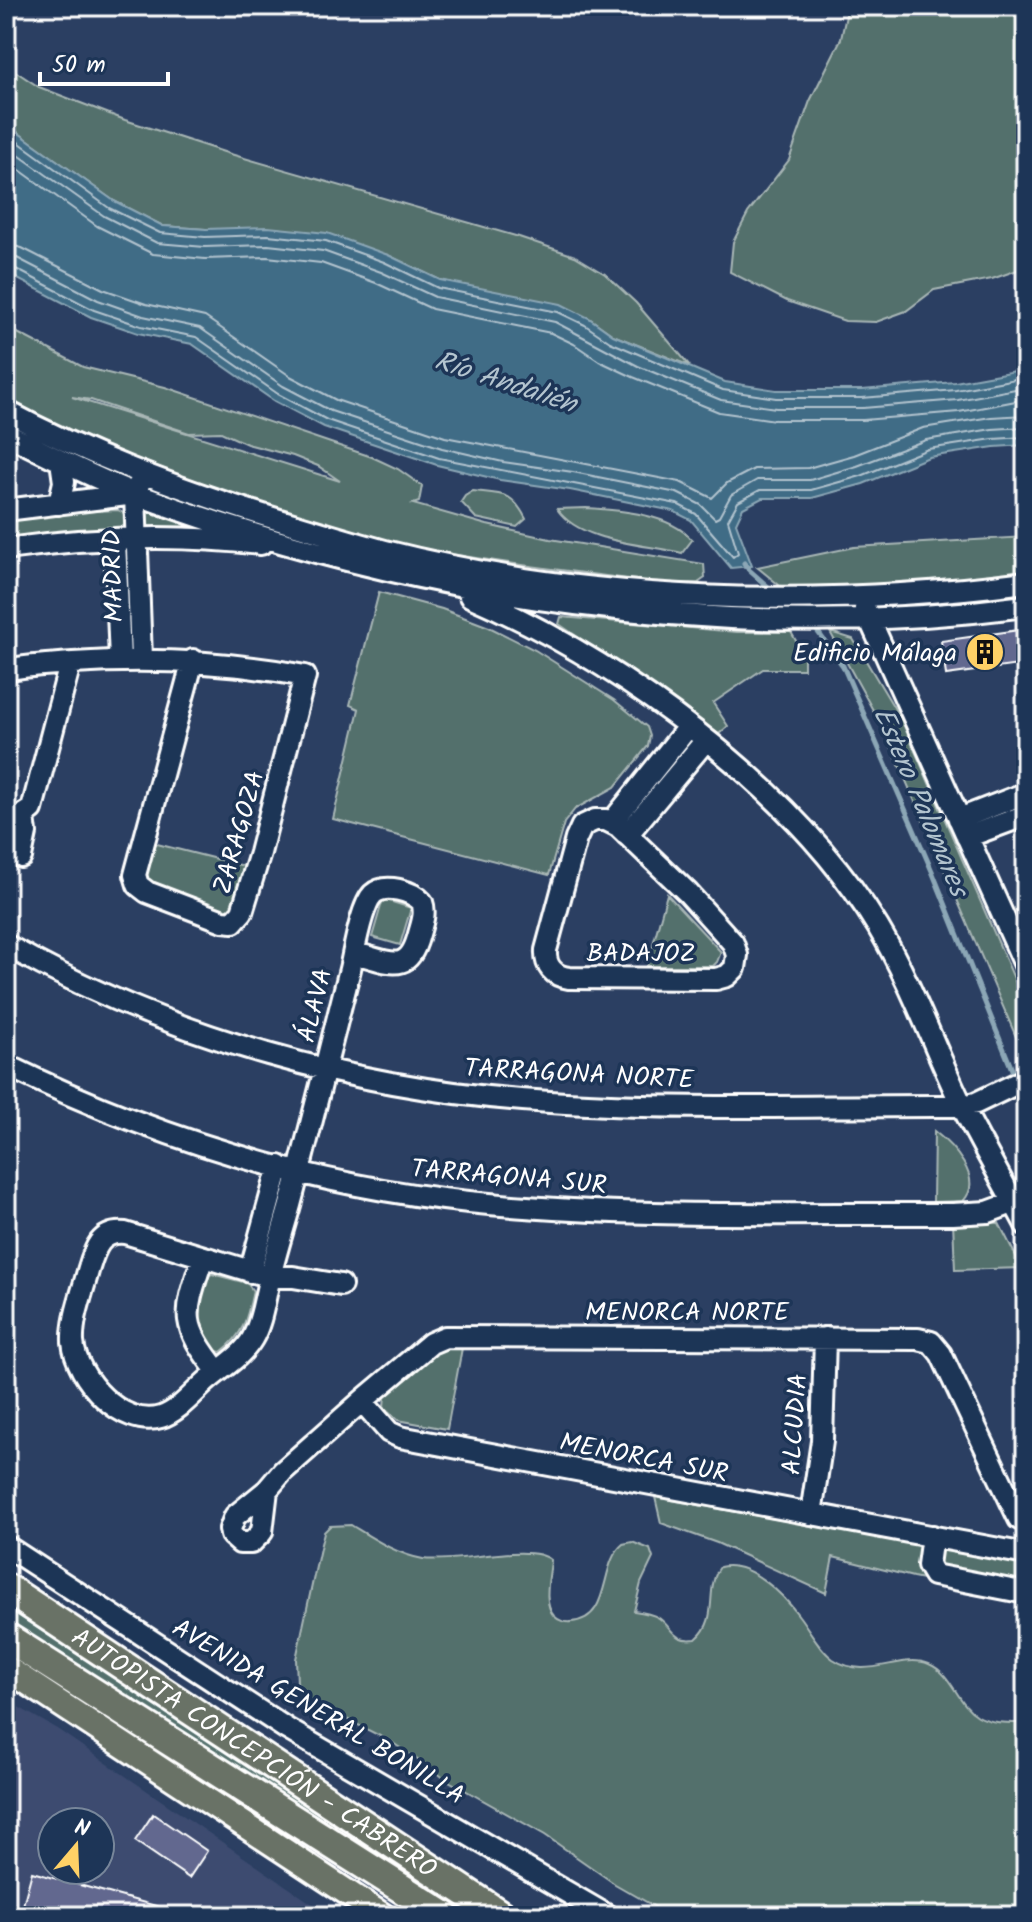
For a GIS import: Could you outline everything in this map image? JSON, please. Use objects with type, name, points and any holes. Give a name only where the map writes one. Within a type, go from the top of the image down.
[{"type":"highway","name":"AUTOPISTA CONCEPCIÓN - CABRERO","points":[[6,1588],[502,1916]]},
{"type":"highway","name":"AUTOPISTA CONCEPCIÓN - CABRERO","points":[[6,1637],[445,1916]]},
{"type":"main road","points":[[6,1668],[383,1916]]},
{"type":"street","points":[[6,411],[144,473],[301,527],[386,551],[458,566],[634,590],[754,597],[918,594],[1026,582]]},
{"type":"street","points":[[6,434],[135,494],[304,548],[440,583],[609,608],[777,619],[869,619],[1026,606]]},
{"type":"street","points":[[59,504],[64,482],[61,461]]},
{"type":"street","name":"MADRID","points":[[131,659],[137,538],[135,494],[144,473]]},
{"type":"street","points":[[6,510],[135,494]]},
{"type":"street","points":[[6,549],[137,538],[249,542],[304,548]]},
{"type":"street","name":"MADRID","points":[[115,539],[131,659]]},
{"type":"street","points":[[440,583],[550,635],[621,680],[706,740],[784,808],[858,896],[897,960],[963,1106],[1020,1201],[1026,1225]]},
{"type":"street","points":[[859,597],[1026,967]]},
{"type":"street","name":"MADRID","points":[[6,670],[131,659]]},
{"type":"street","name":"ZARAGOZA","points":[[131,659],[193,660],[305,676],[244,907],[237,920],[228,922],[147,892],[136,881],[135,875],[193,660]]},
{"type":"street","points":[[21,857],[26,833],[15,816],[32,809],[70,664]]},
{"type":"street","points":[[620,828],[688,727]]},
{"type":"street","points":[[620,828],[706,740]]},
{"type":"street","points":[[963,828],[1026,793]]},
{"type":"street","points":[[963,828],[1026,815]]},
{"type":"street","name":"BADAJOZ","points":[[595,820],[620,828],[688,893],[733,943],[737,962],[732,972],[716,979],[569,978],[551,970],[547,964],[546,950],[578,832],[582,826],[595,820]]},
{"type":"street","name":"TARRAGONA NORTE","points":[[6,945],[90,987],[177,1023],[324,1069],[458,1093],[550,1102],[963,1106],[1026,1079]]},
{"type":"street","name":"ÁLAVA","points":[[203,1257],[125,1233],[107,1235],[96,1246],[75,1320],[73,1346],[82,1371],[118,1408],[139,1418],[156,1418],[170,1413],[247,1346],[253,1337],[260,1275],[289,1169],[324,1069],[354,953]]},
{"type":"street","name":"TARRAGONA SUR","points":[[6,1065],[147,1127],[289,1169],[423,1197],[573,1210],[953,1214],[988,1212],[1020,1201]]},
{"type":"street","points":[[218,1372],[196,1343],[188,1320],[189,1300],[203,1257],[260,1275],[341,1285]]},
{"type":"street","name":"MENORCA NORTE","points":[[267,1490],[283,1471],[431,1343],[453,1336],[918,1339],[935,1345],[1022,1521],[1000,1549]]},
{"type":"street","name":"ALCUDIA","points":[[811,1514],[822,1441],[825,1338]]},
{"type":"street","name":"MENORCA SUR","points":[[362,1401],[389,1432],[400,1437],[1026,1554]]},
{"type":"street","points":[[932,1536],[928,1565],[934,1575],[1026,1593]]},
{"type":"street","name":"AVENIDA GENERAL BONILLA","points":[[6,1546],[287,1729],[608,1916]]},
{"type":"shaded area","points":[[6,1700],[57,1729],[330,1916],[6,1916]]},
{"type":"green space","points":[[848,6],[1026,6],[1026,267],[992,279],[934,290],[906,311],[876,322],[845,321],[787,301],[730,272],[733,242],[748,213],[789,160],[810,101],[841,39]]},
{"type":"green space","points":[[6,65],[39,87],[125,120],[575,256],[605,274],[636,303],[690,366],[613,335],[589,318],[440,280],[388,255],[206,229],[163,226],[114,201],[6,124]]},
{"type":"green space","points":[[6,327],[83,367],[165,387],[372,457],[398,469],[422,486],[419,502],[413,504],[550,539],[704,564],[705,578],[698,583],[667,584],[498,561],[378,540],[154,465],[93,441],[6,397]],"holes":[[[72,397],[91,400],[189,433],[221,432],[247,444],[318,466],[340,481]]]},
{"type":"green space","points":[[473,491],[511,499],[526,519],[517,527],[476,518],[461,502]]},
{"type":"green space","points":[[150,509],[195,525],[196,529],[148,529],[146,514]]},
{"type":"green space","points":[[557,509],[629,512],[658,519],[683,531],[692,540],[682,553],[614,540],[581,529]]},
{"type":"green space","points":[[118,510],[127,515],[127,523],[121,528],[6,540],[6,520],[52,513]]},
{"type":"green space","points":[[1026,537],[1026,571],[958,580],[784,589],[757,567],[854,547]]},
{"type":"green space","points":[[379,592],[442,609],[489,627],[535,650],[614,700],[647,727],[650,736],[648,746],[615,787],[575,809],[564,823],[549,875],[333,819],[359,709],[350,705]]},
{"type":"green space","points":[[561,617],[737,632],[791,632],[804,655],[804,669],[763,669],[713,703],[728,726],[719,734],[559,624]]},
{"type":"green space","points":[[830,632],[853,639],[902,721],[1026,1006],[1026,1060],[885,732]]},
{"type":"green space","points":[[153,843],[248,867],[231,916],[155,889],[145,880],[144,872]]},
{"type":"green space","points":[[667,894],[721,952],[713,966],[647,966]]},
{"type":"green space","points":[[383,899],[411,908],[400,945],[372,937]]},
{"type":"green space","points":[[934,1131],[964,1163],[970,1183],[963,1201],[933,1202]]},
{"type":"green space","points":[[953,1221],[999,1223],[1022,1268],[955,1270]]},
{"type":"green space","points":[[212,1274],[247,1283],[253,1291],[243,1325],[235,1339],[221,1352],[208,1349],[195,1314],[206,1276]]},
{"type":"green space","points":[[441,1348],[462,1348],[447,1429],[398,1420],[384,1407],[385,1396]]},
{"type":"green space","points":[[655,1497],[1026,1565],[1026,1599],[913,1577],[833,1557],[826,1593],[717,1543],[661,1523]]},
{"type":"green space","points":[[351,1525],[394,1550],[423,1559],[510,1553],[541,1555],[551,1560],[548,1581],[550,1610],[564,1622],[584,1619],[593,1611],[615,1553],[623,1544],[632,1542],[650,1549],[653,1558],[641,1583],[634,1611],[659,1618],[682,1639],[696,1639],[703,1631],[710,1613],[715,1576],[720,1567],[731,1566],[754,1574],[784,1598],[833,1659],[859,1668],[907,1661],[929,1664],[944,1675],[964,1704],[978,1716],[995,1722],[1026,1723],[1026,1916],[671,1916],[615,1884],[545,1835],[447,1780],[390,1741],[305,1698],[297,1683],[296,1659],[324,1532],[330,1526]]},
{"type":"green space","points":[[6,1607],[473,1916],[6,1623]]},
{"type":"water","name":"Río Andalién","points":[[6,124],[114,201],[163,226],[206,229],[268,227],[327,233],[388,255],[440,280],[561,304],[613,335],[725,382],[776,390],[862,390],[955,382],[1026,369],[1026,445],[929,457],[863,484],[812,498],[762,498],[743,508],[736,523],[752,566],[731,568],[691,520],[673,511],[570,490],[500,480],[437,465],[324,427],[274,401],[192,344],[138,333],[91,317],[6,273]]},
{"type":"building","name":"Edificio Málaga","points":[[1026,629],[1026,664],[946,675],[941,641]]},
{"type":"building","points":[[153,1814],[207,1851],[189,1878],[135,1841]]},
{"type":"building","points":[[32,1872],[36,1873],[36,1886],[83,1886],[178,1912],[178,1916],[20,1916]]},
{"type":"waterway","name":"Estero Palomares","points":[[744,563],[774,592]]},
{"type":"waterway","name":"Estero Palomares","points":[[812,624],[843,666],[932,871],[1015,1077]]},
{"type":"waterway","name":"Estero Palomares","points":[[1019,1086],[1026,1100]]},
{"type":"place","name":"Edificio Málaga","points":[[985,652]]}]
